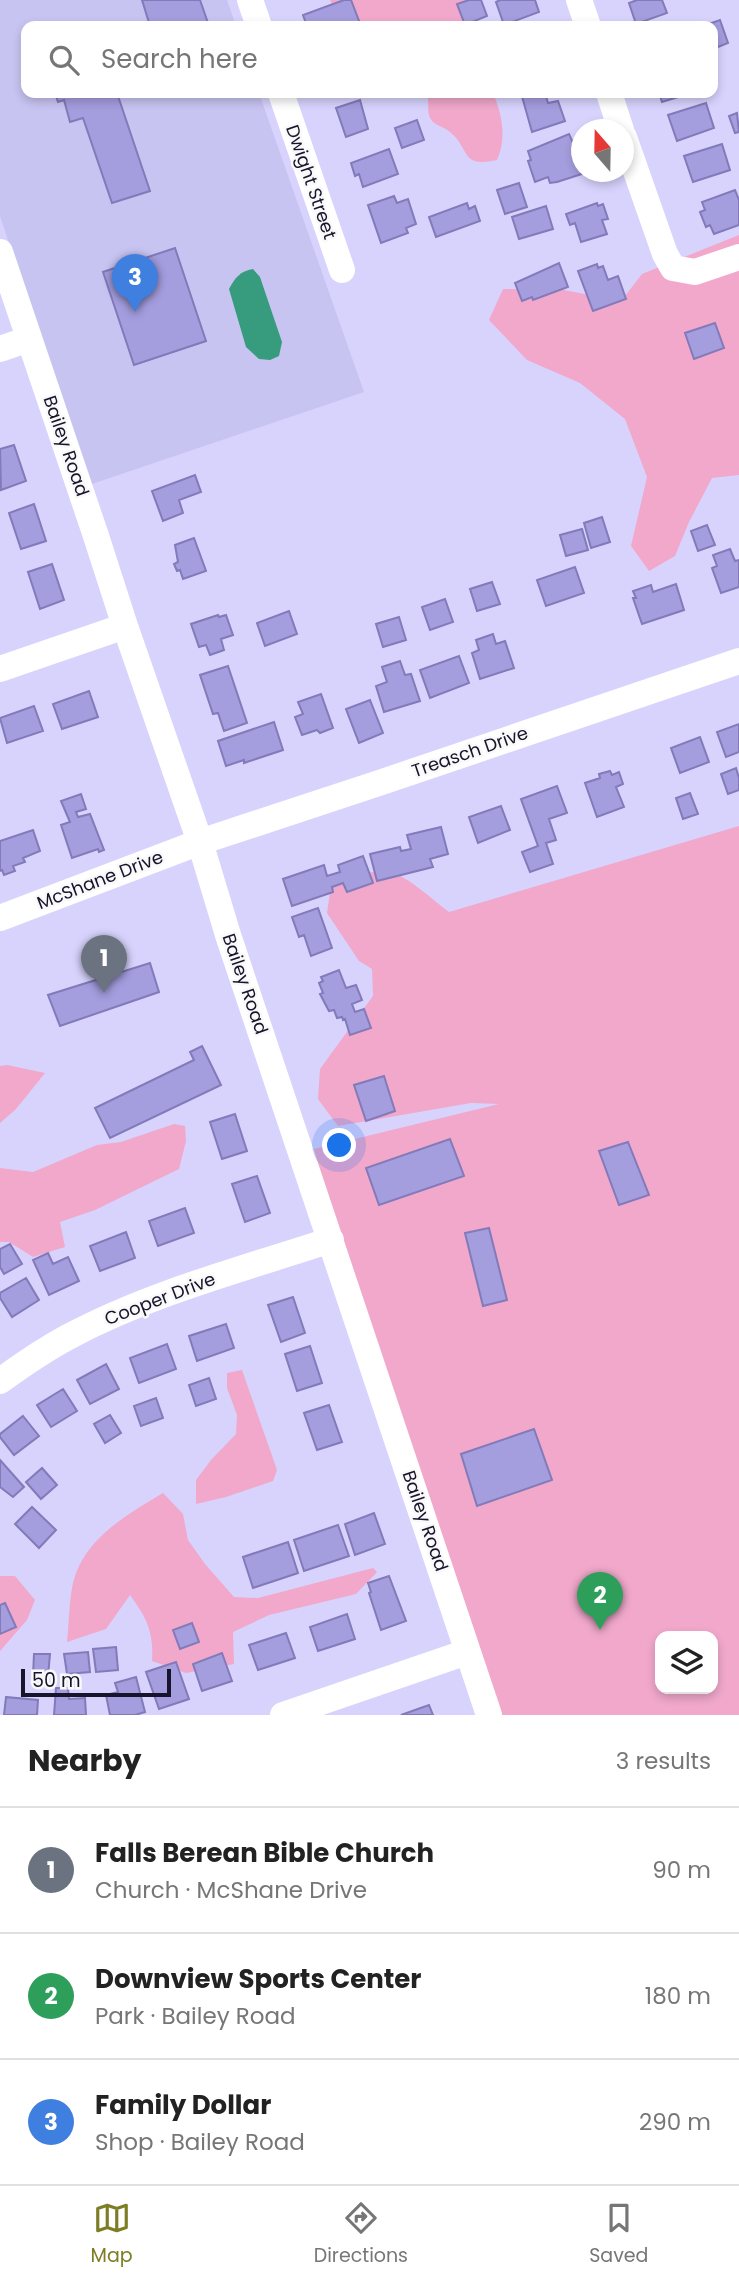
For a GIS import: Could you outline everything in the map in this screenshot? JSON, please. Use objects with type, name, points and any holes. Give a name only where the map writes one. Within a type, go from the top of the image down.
[{"type":"street","points":[[250,0],[257,21]]},
{"type":"street","points":[[579,0],[586,21]]},
{"type":"street","name":"Dwight Street","points":[[283,98],[342,270]]},
{"type":"street","points":[[611,98],[617,119]]},
{"type":"street","points":[[634,166],[664,254],[673,268],[695,272],[739,257]]},
{"type":"street","name":"Bailey Road","points":[[0,252],[200,842],[228,935],[489,1715]]},
{"type":"street","points":[[0,349],[29,339]]},
{"type":"street","points":[[0,668],[125,626]]},
{"type":"street","name":"Treasch Drive","points":[[200,842],[739,661]]},
{"type":"street","name":"McShane Drive","points":[[0,918],[200,842]]},
{"type":"street","name":"Cooper Drive","points":[[0,1381],[71,1335],[157,1298],[331,1240]]},
{"type":"street","points":[[283,1715],[467,1652]]},
{"type":"shaded area","points":[[0,0],[227,0],[234,21],[21,21],[21,98],[261,98],[364,392],[89,485],[0,216]]},
{"type":"shaded area","points":[[330,0],[468,0],[475,21],[341,21]]},
{"type":"shaded area","points":[[495,98],[502,126],[502,143],[497,160],[485,162],[471,159],[450,132],[430,119],[428,99]]},
{"type":"shaded area","points":[[739,235],[739,475],[712,478],[675,556],[649,571],[631,546],[647,477],[625,419],[580,383],[527,360],[489,320],[503,289],[564,290],[621,301],[642,274]]},
{"type":"shaded area","points":[[253,269],[260,277],[282,342],[279,356],[270,360],[259,359],[246,347],[229,289],[238,276]]},
{"type":"shaded area","points":[[739,826],[739,1715],[489,1715],[301,1152],[499,1104],[471,1103],[338,1126],[318,1099],[320,1069],[373,996],[372,969],[359,961],[327,913],[331,885],[351,877],[384,871],[397,874],[449,912]]},
{"type":"shaded area","points":[[0,1066],[45,1073],[16,1109],[0,1123]]},
{"type":"shaded area","points":[[174,1124],[185,1126],[186,1141],[179,1169],[95,1210],[60,1222],[65,1247],[33,1257],[9,1242],[0,1242],[0,1168],[33,1172],[97,1145],[121,1142]]},
{"type":"shaded area","points":[[242,1370],[277,1470],[273,1481],[196,1504],[196,1480],[236,1434],[237,1415],[227,1388],[227,1373]]},
{"type":"shaded area","points":[[163,1493],[183,1514],[188,1540],[234,1597],[258,1598],[373,1568],[377,1572],[356,1594],[269,1615],[233,1632],[234,1664],[186,1673],[152,1661],[152,1642],[148,1626],[130,1595],[106,1629],[67,1642],[72,1588],[85,1556],[107,1531]]},
{"type":"shaded area","points":[[0,1576],[15,1576],[35,1600],[27,1620],[0,1651]]},
{"type":"building","points":[[142,0],[200,0],[207,21],[148,21]]},
{"type":"building","points":[[351,0],[359,21],[305,21],[303,15]]},
{"type":"building","points":[[481,0],[487,16],[475,21],[463,21],[457,4]]},
{"type":"building","points":[[535,0],[539,12],[515,21],[503,21],[496,2]]},
{"type":"building","points":[[637,0],[662,0],[667,13],[644,21],[635,21],[629,3]]},
{"type":"building","points":[[720,20],[728,43],[718,47],[718,21]]},
{"type":"building","points":[[57,98],[119,98],[150,191],[112,203],[83,118],[70,122],[64,100],[58,102]]},
{"type":"building","points":[[522,98],[546,98],[548,103],[558,101],[565,121],[532,132]]},
{"type":"building","points":[[360,100],[368,129],[346,137],[336,108]]},
{"type":"building","points":[[706,103],[714,128],[677,141],[668,115]]},
{"type":"building","points":[[737,113],[739,132],[735,133],[729,116]]},
{"type":"building","points":[[417,120],[424,140],[402,148],[395,128]]},
{"type":"building","points":[[569,134],[571,178],[550,183],[548,177],[535,182],[528,161],[531,160],[528,151]]},
{"type":"building","points":[[722,144],[730,170],[693,182],[684,156]]},
{"type":"building","points":[[389,149],[398,174],[363,187],[359,174],[355,176],[351,163]]},
{"type":"building","points":[[519,183],[527,207],[505,214],[497,190]]},
{"type":"building","points":[[735,190],[739,200],[739,225],[714,234],[710,225],[706,227],[700,212],[705,210],[702,202]]},
{"type":"building","points":[[394,196],[397,203],[408,199],[416,224],[406,228],[408,233],[381,243],[368,205]]},
{"type":"building","points":[[467,203],[469,209],[475,206],[480,221],[436,237],[429,217]]},
{"type":"building","points":[[597,203],[598,206],[603,204],[608,219],[602,220],[607,234],[581,242],[575,223],[570,225],[566,214]]},
{"type":"building","points":[[546,206],[553,229],[519,239],[512,217]]},
{"type":"building","points":[[175,248],[206,341],[134,365],[103,272]]},
{"type":"building","points":[[559,263],[568,287],[533,300],[532,297],[522,301],[515,283]]},
{"type":"building","points":[[597,264],[598,268],[603,266],[608,280],[618,276],[626,299],[593,311],[578,271]]},
{"type":"building","points":[[715,323],[724,348],[694,359],[685,333]]},
{"type":"building","points":[[14,445],[26,481],[1,490],[0,449]]},
{"type":"building","points":[[195,475],[201,492],[179,500],[183,513],[163,521],[152,491]]},
{"type":"building","points":[[34,504],[46,541],[21,549],[9,513]]},
{"type":"building","points":[[602,517],[610,542],[591,548],[584,523]]},
{"type":"building","points":[[707,525],[715,545],[698,551],[691,531]]},
{"type":"building","points":[[582,529],[588,550],[566,556],[560,535]]},
{"type":"building","points":[[194,538],[206,571],[183,579],[174,564],[178,562],[175,545]]},
{"type":"building","points":[[730,549],[735,561],[739,560],[739,587],[721,593],[712,568],[717,566],[713,555]]},
{"type":"building","points":[[52,564],[64,600],[40,609],[28,572]]},
{"type":"building","points":[[575,567],[584,593],[546,606],[537,580]]},
{"type":"building","points":[[492,582],[500,604],[477,611],[470,589]]},
{"type":"building","points":[[676,584],[684,610],[642,624],[633,591],[651,585],[653,592]]},
{"type":"building","points":[[445,599],[453,622],[430,630],[422,607]]},
{"type":"building","points":[[289,611],[297,634],[265,646],[257,623]]},
{"type":"building","points":[[226,615],[233,635],[221,639],[224,650],[210,655],[206,645],[199,647],[191,624]]},
{"type":"building","points":[[399,617],[406,640],[383,647],[376,624]]},
{"type":"building","points":[[493,634],[496,644],[505,641],[514,668],[480,679],[472,653],[479,650],[476,640]]},
{"type":"building","points":[[459,656],[469,683],[430,698],[420,670]]},
{"type":"building","points":[[400,661],[405,675],[411,674],[420,701],[384,712],[376,686],[387,682],[382,667]]},
{"type":"building","points":[[228,666],[247,723],[224,731],[218,713],[213,714],[200,675]]},
{"type":"building","points":[[89,691],[98,717],[62,729],[53,704]]},
{"type":"building","points":[[321,694],[333,728],[302,735],[295,717],[303,714],[298,702]]},
{"type":"building","points":[[370,700],[383,733],[359,743],[346,709]]},
{"type":"building","points":[[34,706],[43,731],[7,743],[0,718]]},
{"type":"building","points":[[274,722],[283,750],[226,766],[218,741]]},
{"type":"building","points":[[739,724],[739,752],[726,757],[717,732]]},
{"type":"building","points":[[700,737],[709,762],[680,773],[671,748]]},
{"type":"building","points":[[736,768],[739,790],[728,794],[721,774]]},
{"type":"building","points":[[610,771],[612,775],[619,772],[623,784],[616,787],[624,807],[597,817],[585,783]]},
{"type":"building","points":[[557,786],[567,813],[549,819],[556,840],[546,843],[553,864],[530,872],[522,852],[538,846],[521,799]]},
{"type":"building","points":[[690,793],[698,814],[683,819],[676,798]]},
{"type":"building","points":[[81,794],[86,809],[76,812],[78,817],[90,814],[104,850],[99,852],[98,849],[72,858],[61,825],[70,822],[61,801]]},
{"type":"building","points":[[501,806],[510,830],[478,843],[469,817]]},
{"type":"building","points":[[441,827],[448,854],[430,859],[433,867],[377,881],[370,854],[400,847],[401,851],[411,849],[407,835]]},
{"type":"building","points":[[33,830],[40,851],[23,858],[25,862],[13,866],[15,871],[4,875],[2,870],[0,871],[0,841]]},
{"type":"building","points":[[363,856],[373,883],[347,892],[343,883],[332,887],[333,892],[292,906],[283,879],[324,865],[327,876],[340,872],[338,865]]},
{"type":"building","points":[[318,908],[332,948],[311,956],[304,935],[299,937],[292,917]]},
{"type":"building","points":[[150,963],[159,992],[60,1026],[48,995]]},
{"type":"building","points":[[339,970],[346,988],[356,985],[362,1000],[352,1004],[355,1012],[364,1009],[371,1028],[350,1035],[345,1019],[337,1018],[334,1010],[329,1011],[320,994],[323,993],[319,983],[323,981],[321,977]]},
{"type":"building","points":[[202,1046],[221,1085],[110,1138],[95,1108],[194,1060],[190,1052]]},
{"type":"building","points":[[384,1076],[395,1111],[366,1121],[354,1085]]},
{"type":"building","points":[[235,1114],[247,1151],[222,1159],[210,1122]]},
{"type":"building","points":[[450,1139],[464,1176],[379,1205],[366,1168]]},
{"type":"building","points":[[628,1142],[649,1195],[619,1205],[599,1151]]},
{"type":"building","points":[[257,1176],[270,1213],[245,1222],[232,1184]]},
{"type":"building","points":[[185,1208],[194,1233],[158,1246],[149,1221]]},
{"type":"building","points":[[489,1228],[507,1300],[483,1306],[465,1233]]},
{"type":"building","points":[[126,1232],[135,1258],[100,1271],[90,1246]]},
{"type":"building","points":[[10,1244],[22,1264],[4,1274],[0,1267],[0,1249]]},
{"type":"building","points":[[48,1253],[53,1264],[68,1257],[79,1281],[49,1295],[33,1260]]},
{"type":"building","points":[[26,1278],[39,1300],[12,1317],[0,1298],[0,1293]]},
{"type":"building","points":[[293,1297],[305,1333],[281,1342],[268,1305]]},
{"type":"building","points":[[226,1324],[234,1348],[197,1361],[189,1336]]},
{"type":"building","points":[[167,1344],[176,1369],[139,1383],[130,1358]]},
{"type":"building","points":[[310,1346],[322,1383],[297,1391],[285,1354]]},
{"type":"building","points":[[106,1364],[119,1389],[90,1404],[77,1380]]},
{"type":"building","points":[[209,1378],[216,1399],[196,1406],[189,1385]]},
{"type":"building","points":[[63,1389],[77,1411],[51,1427],[37,1405]]},
{"type":"building","points":[[156,1398],[163,1418],[141,1426],[134,1406]]},
{"type":"building","points":[[329,1405],[342,1442],[317,1450],[304,1413]]},
{"type":"building","points":[[110,1415],[121,1433],[105,1443],[94,1424]]},
{"type":"building","points":[[23,1416],[39,1436],[14,1455],[0,1434]]},
{"type":"building","points":[[534,1429],[552,1480],[477,1506],[461,1454]]},
{"type":"building","points":[[0,1460],[24,1487],[13,1497],[0,1487]]},
{"type":"building","points":[[42,1468],[57,1485],[41,1499],[26,1482]]},
{"type":"building","points":[[32,1507],[56,1530],[39,1548],[15,1524]]},
{"type":"building","points":[[374,1513],[385,1544],[355,1555],[345,1524]]},
{"type":"building","points":[[338,1525],[349,1556],[304,1571],[294,1540]]},
{"type":"building","points":[[288,1542],[298,1573],[253,1588],[243,1557]]},
{"type":"building","points":[[389,1576],[406,1621],[381,1630],[368,1583]]},
{"type":"building","points":[[5,1603],[16,1627],[0,1634],[0,1605]]},
{"type":"building","points":[[347,1614],[355,1639],[318,1651],[310,1627]]},
{"type":"building","points":[[192,1623],[199,1642],[180,1649],[173,1630]]},
{"type":"building","points":[[286,1633],[295,1658],[258,1670],[249,1645]]},
{"type":"building","points":[[116,1647],[118,1670],[96,1672],[93,1649]]},
{"type":"building","points":[[88,1652],[90,1672],[67,1674],[64,1654]]},
{"type":"building","points":[[222,1653],[232,1681],[202,1691],[193,1664]]},
{"type":"building","points":[[34,1654],[50,1654],[48,1676],[33,1675]]},
{"type":"building","points":[[176,1662],[189,1699],[159,1709],[146,1672]]},
{"type":"building","points":[[136,1677],[145,1712],[135,1715],[110,1715],[106,1695],[118,1692],[115,1683]]},
{"type":"building","points":[[56,1688],[68,1688],[69,1699],[85,1698],[86,1715],[54,1715]]},
{"type":"building","points":[[6,1697],[38,1700],[37,1715],[4,1715]]},
{"type":"building","points":[[429,1705],[433,1715],[401,1715]]},
{"type":"place","name":"Family Dollar","points":[[135,312]]},
{"type":"place","name":"Falls Berean Bible Church","points":[[104,993]]},
{"type":"place","name":"Downview Sports Center","points":[[600,1630]]}]
